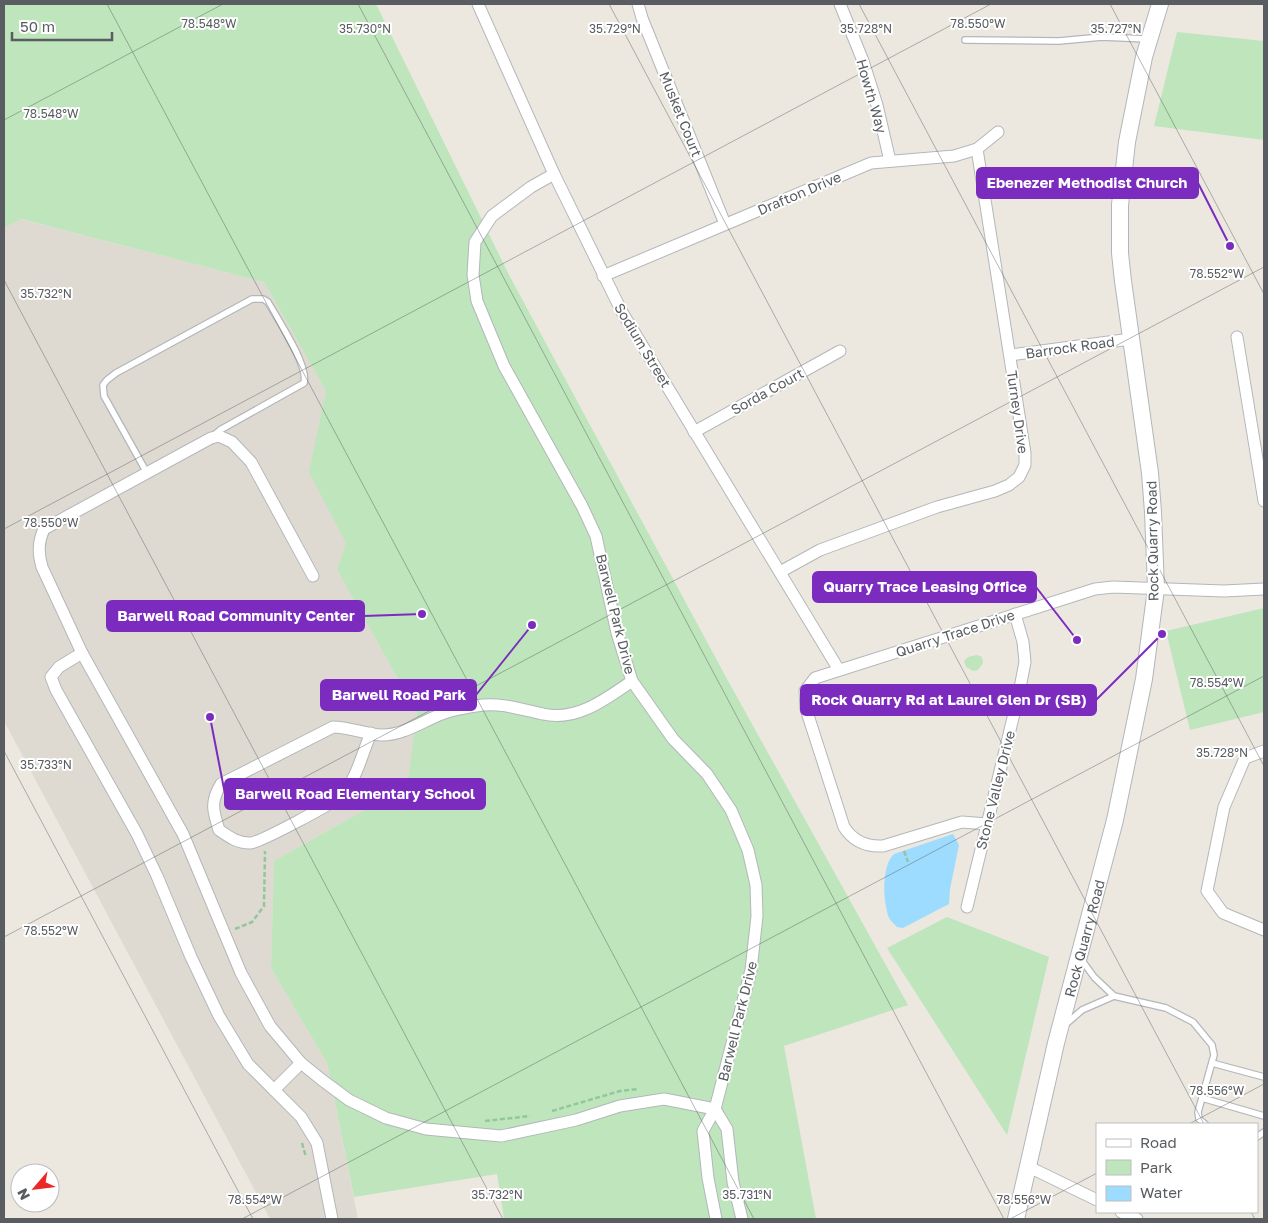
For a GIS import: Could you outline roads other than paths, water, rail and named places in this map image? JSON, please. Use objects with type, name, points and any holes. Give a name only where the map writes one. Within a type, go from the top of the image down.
[{"type":"main road","name":"Rock Quarry Road","points":[[1016,1219],[1056,1043],[1119,802],[1144,679],[1156,589],[1150,473],[1120,252],[1120,205],[1127,142],[1144,57],[1160,4]]},
{"type":"street","name":"Sodium Street","points":[[478,4],[554,174],[622,312],[838,670]]},
{"type":"street","name":"Musket Court","points":[[638,4],[725,224]]},
{"type":"street","name":"Howth Way","points":[[840,4],[866,70],[877,105],[890,161]]},
{"type":"street","name":"Drafton Drive","points":[[603,276],[871,163],[954,156],[977,149],[998,132]]},
{"type":"street","name":"Turney Drive","points":[[780,572],[820,550],[937,507],[995,491],[1019,478],[1025,465],[1025,453],[977,149]]},
{"type":"street","name":"Barwell Park Drive","points":[[554,174],[531,187],[492,216],[476,242],[473,275],[477,301],[504,366],[582,506],[596,536],[617,633],[632,681],[673,739],[707,774],[731,810],[748,850],[756,885],[757,916],[751,970],[715,1109],[703,1130],[708,1178],[716,1219]]},
{"type":"street","points":[[1237,337],[1264,501]]},
{"type":"street","name":"Barrock Road","points":[[1010,355],[1131,338]]},
{"type":"street","name":"Sorda Court","points":[[694,432],[840,351]]},
{"type":"street","points":[[313,576],[251,462],[232,442],[219,436],[211,438],[44,529],[40,538],[39,557],[42,567],[82,653],[183,834],[241,973],[270,1026],[301,1063],[349,1100],[386,1118],[426,1129],[501,1136],[576,1120],[620,1106],[664,1099],[715,1109],[727,1129],[733,1182],[742,1219]]},
{"type":"street","name":"Quarry Trace Drive","points":[[987,824],[962,822],[883,846],[872,847],[851,837],[844,827],[806,709],[805,691],[815,678],[1095,589],[1113,587],[1224,591],[1264,589]]},
{"type":"street","name":"Stone Valley Drive","points":[[967,906],[1025,662],[1023,642],[1014,614]]},
{"type":"street","points":[[82,653],[58,667],[51,677],[56,690],[137,834],[219,1016],[248,1064],[301,1117],[317,1143],[332,1219]]},
{"type":"street","points":[[371,733],[352,780],[341,796],[253,843],[236,841],[219,830],[213,809],[215,794],[221,784],[333,727],[345,727],[381,735],[404,731],[439,715],[461,708],[488,704],[517,707],[545,715],[572,714],[597,704],[632,681]]},
{"type":"street","points":[[1264,751],[1245,758],[1224,806],[1207,892],[1223,913],[1264,930]]},
{"type":"street","points":[[274,1090],[301,1063]]},
{"type":"street","points":[[1027,1166],[1096,1200]]},
{"type":"street","points":[[1123,1213],[1136,1219]]},
{"type":"lane","points":[[965,40],[1059,41],[1102,38],[1149,39]]},
{"type":"lane","points":[[147,473],[104,396],[103,385],[116,373],[252,299],[264,298],[298,357],[304,373],[304,383],[220,430],[211,438]]},
{"type":"lane","points":[[1078,956],[1094,977],[1114,996],[1166,1008],[1193,1022],[1212,1045],[1214,1055],[1198,1112],[1200,1119],[1204,1123]]},
{"type":"lane","points":[[1060,1029],[1082,1010],[1114,996]]},
{"type":"lane","points":[[1212,1063],[1264,1077]]},
{"type":"lane","points":[[1202,1098],[1264,1116]]},
{"type":"water","points":[[953,834],[959,845],[950,889],[949,904],[903,928],[897,927],[889,918],[885,903],[885,875],[890,860],[894,854]]},
{"type":"place","name":"Ebenezer Methodist Church","points":[[1230,246]]},
{"type":"place","name":"Barwell Road Community Center","points":[[422,614]]},
{"type":"place","name":"Barwell Road Park","points":[[532,625]]},
{"type":"place","name":"Rock Quarry Rd at Laurel Glen Dr (SB)","points":[[1162,634]]},
{"type":"place","name":"Quarry Trace Leasing Office","points":[[1077,640]]},
{"type":"place","name":"Barwell Road Elementary School","points":[[210,717]]}]
